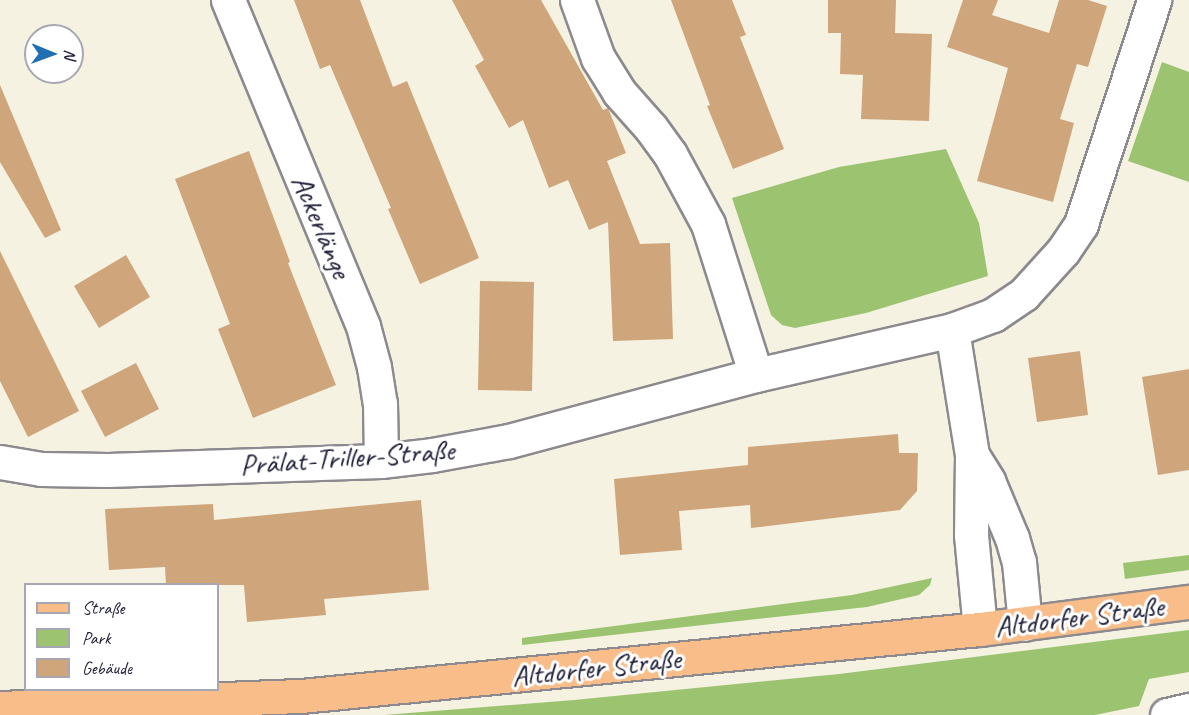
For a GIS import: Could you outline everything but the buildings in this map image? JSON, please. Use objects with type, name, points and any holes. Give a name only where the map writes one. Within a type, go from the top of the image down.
[{"type":"main road","name":"Altdorfer Straße","points":[[0,708],[301,696],[980,629],[1189,602]]},
{"type":"street","name":"Ackerlänge","points":[[228,0],[363,326],[380,403],[381,461]]},
{"type":"street","points":[[577,0],[598,58],[619,92],[651,128],[670,154],[708,224],[756,375]]},
{"type":"street","name":"Prälat-Triller-Straße","points":[[0,462],[41,469],[108,470],[381,461],[432,455],[509,441],[756,375],[952,330],[993,315],[1024,294],[1064,251],[1081,224],[1154,0]]},
{"type":"street","points":[[952,330],[972,455],[971,534],[980,629]]},
{"type":"street","points":[[972,455],[988,481],[1012,538],[1018,562],[1025,624]]},
{"type":"street","points":[[1167,715],[1189,710]]},
{"type":"green space","points":[[1162,62],[1189,72],[1189,182],[1128,161]]},
{"type":"green space","points":[[946,149],[979,223],[988,276],[866,313],[795,328],[782,325],[771,315],[732,198],[839,167]]},
{"type":"green space","points":[[1189,555],[1189,570],[1125,579],[1123,563]]},
{"type":"green space","points":[[932,578],[930,585],[919,595],[867,607],[522,645],[522,638],[852,595]]},
{"type":"green space","points":[[1189,630],[1189,672],[1149,679],[1139,706],[1095,715],[384,715],[574,700],[839,674]]}]
